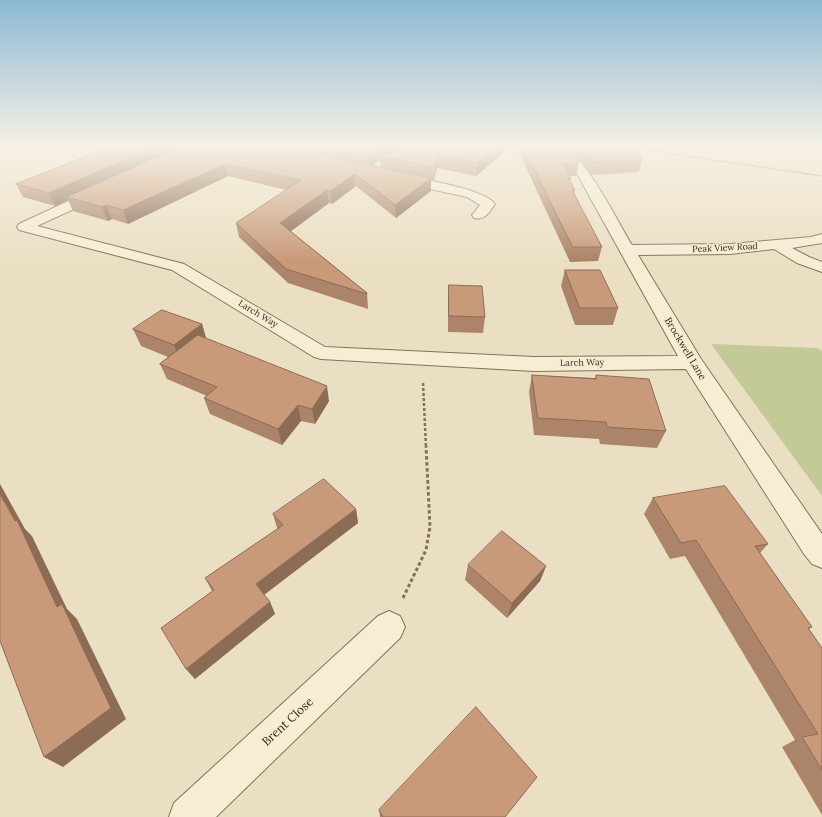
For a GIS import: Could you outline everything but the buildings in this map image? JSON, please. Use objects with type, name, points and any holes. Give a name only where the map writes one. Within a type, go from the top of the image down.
[{"type":"street","points":[[426,184],[471,194],[488,204],[479,215]]},
{"type":"street","name":"Brockwell Lane","points":[[589,184],[692,362],[809,538],[822,555]]},
{"type":"street","name":"Larch Way","points":[[108,188],[24,227],[178,267],[321,353],[534,364],[692,362]]},
{"type":"street","name":"Peak View Road","points":[[627,250],[730,249],[813,241],[822,238]]},
{"type":"street","points":[[777,245],[803,260],[822,267]]},
{"type":"street","name":"Brent Close","points":[[188,817],[389,627]]},
{"type":"path","points":[[389,627],[426,550],[430,527],[421,358]]},
{"type":"green space","points":[[711,344],[817,348],[822,351],[822,496]]}]
